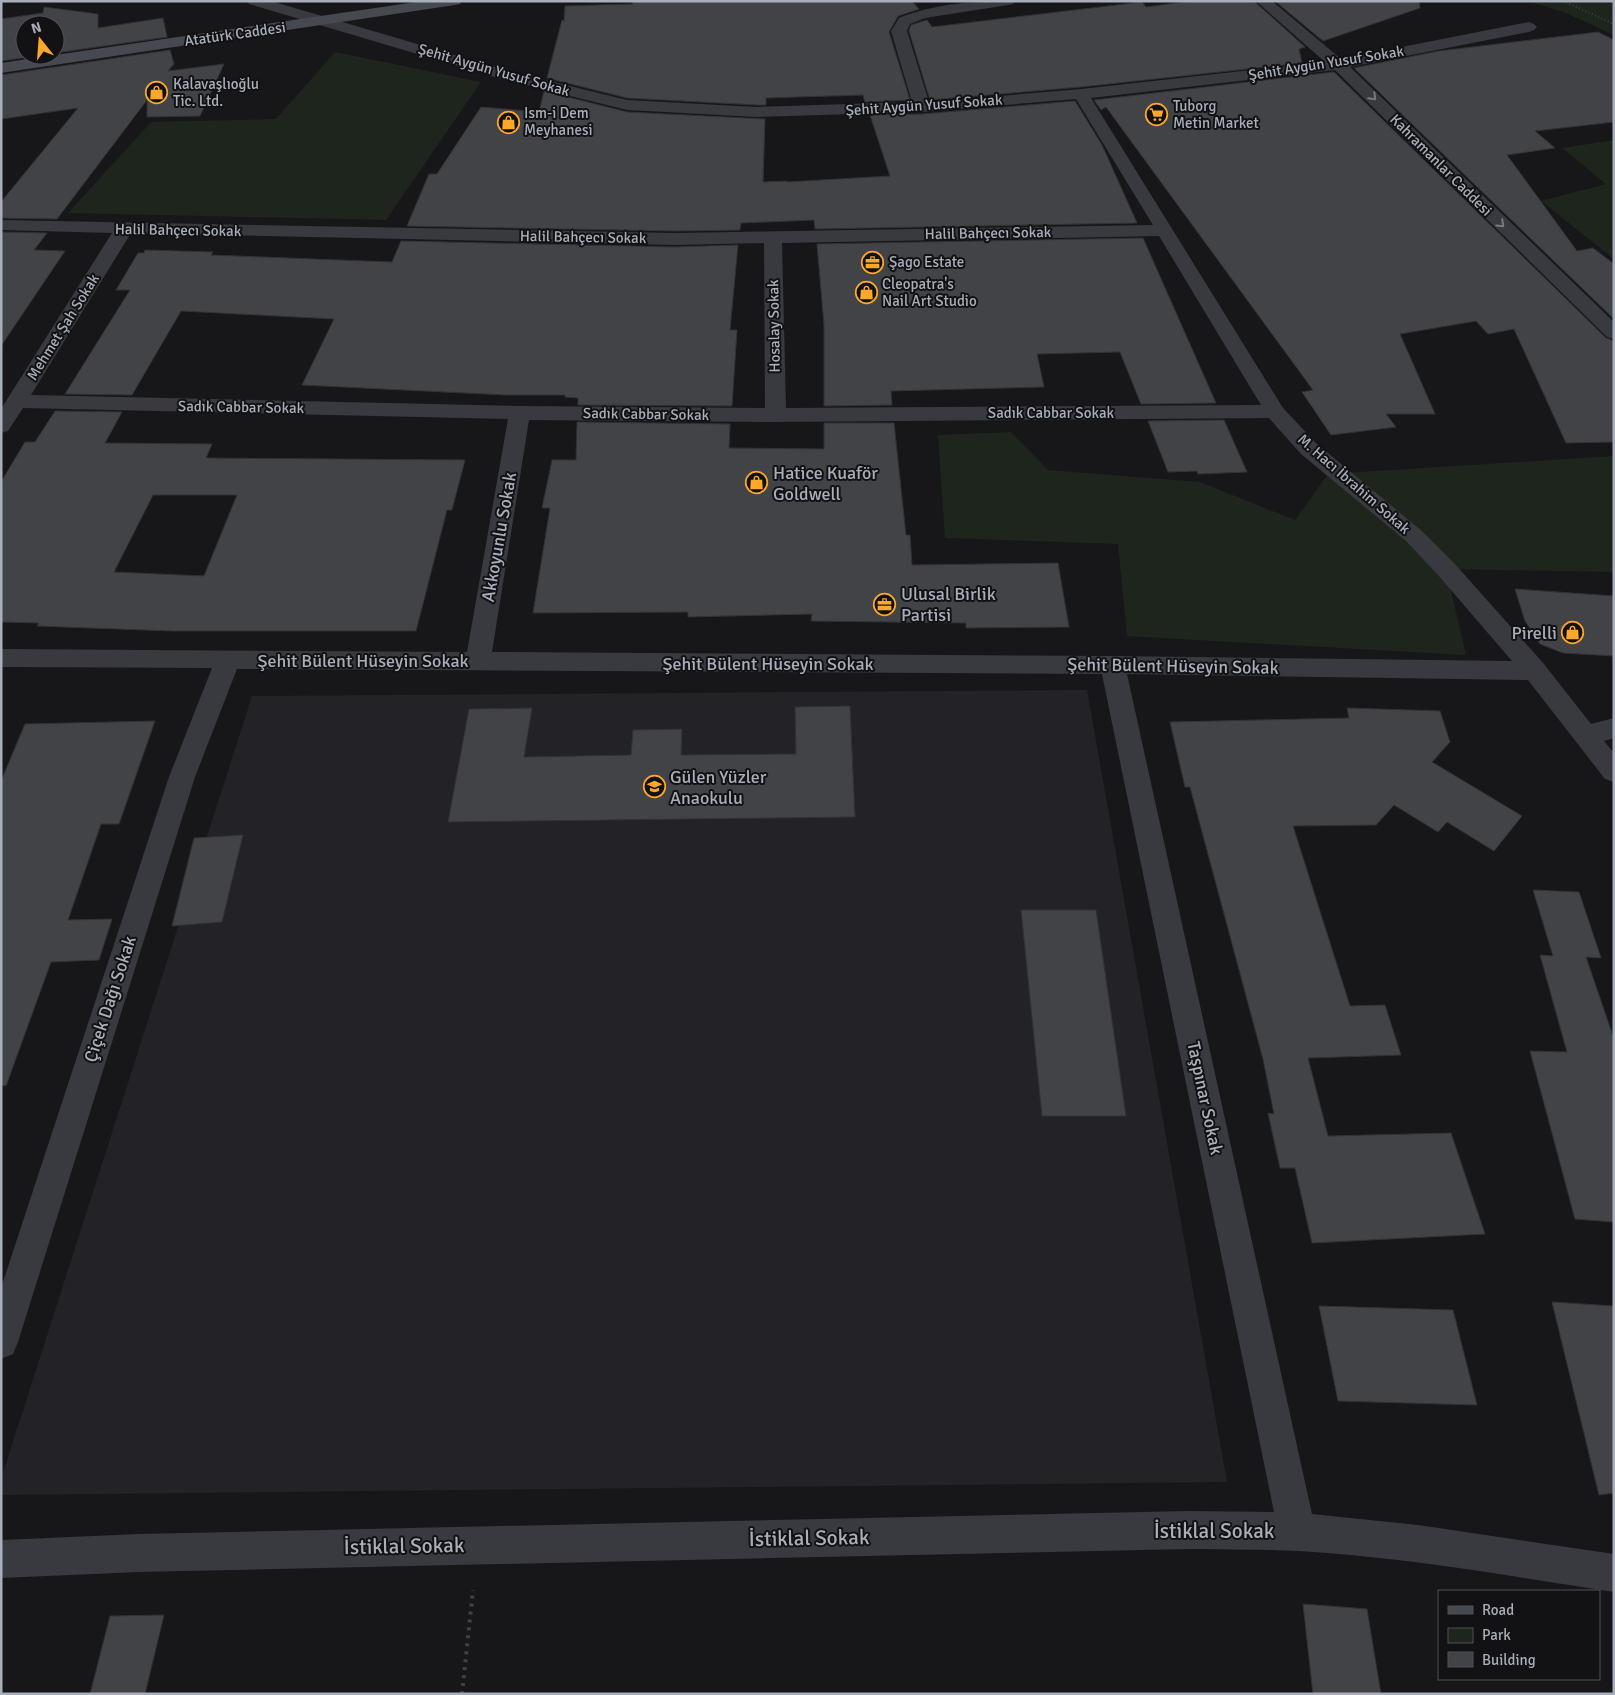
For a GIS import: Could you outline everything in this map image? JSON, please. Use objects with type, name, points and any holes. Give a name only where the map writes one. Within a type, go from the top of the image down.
[{"type":"street","name":"Şehit Aygün Yusuf Sokak","points":[[254,1],[504,75],[627,105],[757,112],[922,106],[1081,94],[1337,65],[1529,27]]},
{"type":"street","name":"Atatürk Caddesi","points":[[6,68],[455,1]]},
{"type":"street","points":[[922,106],[899,31],[904,21],[922,14],[1008,1]]},
{"type":"street","name":"Kahramanlar Caddesi","points":[[1263,1],[1357,81],[1466,190],[1614,333]]},
{"type":"street","name":"M. Hacı İbrahim Sokak","points":[[1081,94],[1275,411],[1309,449],[1414,536],[1473,597],[1535,671],[1614,772]]},
{"type":"street","name":"Halil Bahçecı Sokak","points":[[1,225],[675,239],[1165,230]]},
{"type":"street","name":"Mehmet Şah Sokak","points":[[1,426],[124,229]]},
{"type":"street","name":"Hosalay Sokak","points":[[773,237],[776,415]]},
{"type":"street","name":"Sadık Cabbar Sokak","points":[[17,401],[520,413],[776,415],[1275,411]]},
{"type":"street","name":"Akkoyunlu Sokak","points":[[478,662],[520,413]]},
{"type":"street","name":"Şehit Bülent Hüseyin Sokak","points":[[1,658],[1112,665],[1535,671]]},
{"type":"street","name":"Çiçek Dağı Sokak","points":[[1,1342],[182,777],[228,660]]},
{"type":"street","name":"Taşpınar Sokak","points":[[1112,665],[1297,1532]]},
{"type":"street","points":[[1585,736],[1614,728]]},
{"type":"street","name":"İstiklal Sokak","points":[[1,1559],[139,1553],[1189,1530],[1297,1532],[1479,1552],[1614,1573]]},
{"type":"path","points":[[1563,1],[1614,24]]},
{"type":"path","points":[[462,1694],[478,1545]]},
{"type":"shaded area","name":"Gülen Yüzler Anaokulu","points":[[1087,690],[1227,1482],[1,1495],[1,1479],[252,696]]},
{"type":"green space","points":[[1528,1],[1614,1],[1614,35],[1566,13]]},
{"type":"green space","points":[[335,52],[481,82],[386,220],[68,213],[151,122],[276,119]]},
{"type":"green space","points":[[1614,140],[1614,259],[1541,201],[1606,184],[1562,148]]},
{"type":"green space","points":[[1011,432],[1048,470],[1200,482],[1295,520],[1328,474],[1614,456],[1614,572],[1446,569],[1466,655],[1127,636],[1118,544],[945,538],[938,435]]},
{"type":"building","points":[[632,1],[912,1],[919,9],[898,16],[889,32],[910,100],[865,102],[863,95],[766,98],[766,105],[757,105],[627,98],[547,78],[562,20],[564,21],[565,6],[633,4]]},
{"type":"building","points":[[1190,1],[1254,1],[1305,47],[1299,49],[1302,63],[1081,87],[930,100],[909,31],[911,25],[927,20],[932,27],[1142,2],[1146,7]]},
{"type":"building","points":[[1275,1],[1419,1],[1420,8],[1323,41]]},
{"type":"building","points":[[44,7],[98,14],[98,28],[163,18],[167,37],[65,52],[65,15],[29,15],[43,13]]},
{"type":"building","points":[[15,17],[15,59],[1,61],[1,19]]},
{"type":"building","points":[[1598,32],[1614,40],[1614,122],[1535,131],[1555,148],[1507,155],[1577,251],[1593,248],[1614,264],[1614,319],[1354,68],[1439,51]]},
{"type":"building","points":[[170,50],[174,64],[168,71],[224,64],[200,116],[147,117],[147,100],[57,219],[1,218],[1,202],[78,108],[1,119],[1,75]]},
{"type":"building","points":[[1334,72],[1606,338],[1614,341],[1614,442],[1566,443],[1514,329],[1488,334],[1476,321],[1400,334],[1435,414],[1386,414],[1396,427],[1331,435],[1302,392],[1313,390],[1106,107],[1101,110],[1094,100]]},
{"type":"building","points":[[544,91],[627,112],[765,119],[763,182],[890,176],[870,115],[922,114],[1075,101],[1102,145],[1137,223],[815,229],[814,220],[741,223],[740,230],[675,231],[407,226],[429,174],[437,174],[481,107],[539,112]]},
{"type":"building","points":[[1,232],[47,233],[34,250],[65,251],[1,346]]},
{"type":"building","points":[[1143,238],[1216,403],[1141,404],[1120,352],[1037,354],[1044,387],[891,391],[892,405],[824,406],[824,325],[817,244]]},
{"type":"building","points":[[401,241],[675,247],[738,245],[730,330],[737,330],[732,406],[578,405],[578,398],[565,397],[565,395],[506,395],[302,385],[334,319],[181,311],[132,395],[65,394],[130,290],[116,290],[138,253],[144,253],[145,250],[213,252],[211,255],[392,262]]},
{"type":"building","points":[[55,411],[122,412],[105,443],[212,444],[206,458],[465,460],[452,510],[447,510],[416,631],[172,631],[37,626],[39,623],[1,622],[1,482],[25,442],[35,442]],"holes":[[[153,495],[237,495],[204,576],[114,572]]]},
{"type":"building","points":[[1224,420],[1247,472],[1198,474],[1197,471],[1168,472],[1148,421]]},
{"type":"building","points":[[577,422],[730,424],[729,448],[824,449],[824,423],[894,423],[906,535],[910,535],[912,565],[1058,563],[1069,627],[966,628],[966,623],[811,621],[812,614],[688,617],[688,612],[533,613],[550,508],[542,508],[552,460],[576,460]]},
{"type":"building","name":"Pirelli","points":[[1515,589],[1614,596],[1614,656],[1563,653],[1540,644],[1525,621]]},
{"type":"building","name":"Gülen Yüzler Anaokulu","points":[[850,706],[855,817],[448,822],[469,709],[532,708],[524,757],[631,755],[633,730],[682,729],[681,755],[796,754],[795,707]]},
{"type":"building","points":[[1347,708],[1440,711],[1450,742],[1432,762],[1522,816],[1494,851],[1447,822],[1438,832],[1394,805],[1376,825],[1293,826],[1350,1006],[1385,1005],[1401,1055],[1308,1058],[1328,1136],[1451,1133],[1485,1234],[1312,1243],[1295,1168],[1280,1168],[1268,1113],[1274,1114],[1263,1059],[1190,787],[1185,787],[1170,722],[1349,718]]},
{"type":"building","points":[[155,721],[119,824],[101,824],[68,920],[112,919],[99,960],[51,962],[6,1086],[1,1085],[1,781],[25,724]]},
{"type":"building","points":[[243,835],[222,922],[172,926],[194,838]]},
{"type":"building","points":[[1533,890],[1579,892],[1601,958],[1586,957],[1614,1039],[1614,1222],[1575,1219],[1530,1051],[1567,1052],[1540,955],[1553,956]]},
{"type":"building","points":[[1021,910],[1096,910],[1126,1116],[1042,1116]]},
{"type":"building","points":[[1552,1302],[1614,1306],[1614,1493],[1599,1495]]},
{"type":"building","points":[[1319,1306],[1453,1310],[1477,1405],[1338,1401]]},
{"type":"building","points":[[1303,1604],[1367,1609],[1381,1694],[1313,1694]]},
{"type":"building","points":[[164,1615],[145,1694],[90,1694],[110,1616]]},
{"type":"place","name":"Kalavaşlıoğlu Tic. Ltd.","points":[[157,93]]},
{"type":"place","name":"Tuborg Metin Market","points":[[1157,115]]},
{"type":"place","name":"Ism-i Dem Meyhanesi","points":[[508,122]]},
{"type":"place","name":"Şago Estate","points":[[873,262]]},
{"type":"place","name":"Cleopatra's Nail Art Studio","points":[[866,293]]},
{"type":"place","name":"Hatice Kuaför Goldwell","points":[[757,483]]},
{"type":"place","name":"Ulusal Birlik Partisi","points":[[885,604]]},
{"type":"place","name":"Pirelli","points":[[1573,633]]},
{"type":"place","name":"Gülen Yüzler Anaokulu","points":[[654,787]]}]
